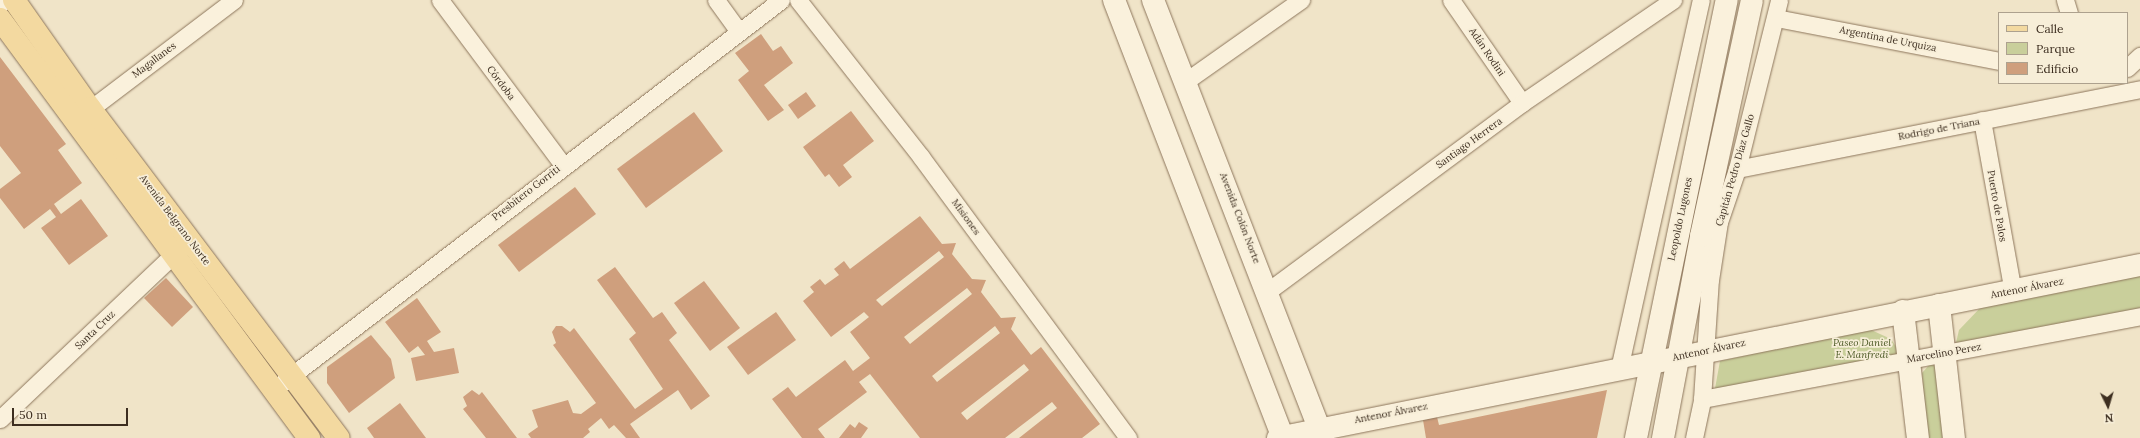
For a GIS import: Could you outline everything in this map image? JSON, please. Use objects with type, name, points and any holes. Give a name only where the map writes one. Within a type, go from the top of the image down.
[{"type":"main road","name":"Avenida Belgrano Norte","points":[[14,0],[83,115],[172,255],[309,438]]},
{"type":"main road","points":[[1114,0],[1281,437]]},
{"type":"main road","name":"Avenida Colón Norte","points":[[1153,0],[1186,80],[1268,291],[1321,433]]},
{"type":"main road","points":[[1663,438],[1678,357],[1752,0]]},
{"type":"main road","name":"Leopoldo Lugones","points":[[1636,438],[1724,1]]},
{"type":"main road","name":"Avenida Belgrano Norte","points":[[0,19],[189,239],[293,373],[339,438]]},
{"type":"main road","name":"Antenor Álvarez","points":[[1281,437],[1321,433],[1706,351],[1903,311],[2013,292],[2140,265]]},
{"type":"main road","points":[[1939,305],[1947,353],[1954,438]]},
{"type":"main road","points":[[1903,311],[1911,359],[1918,438]]},
{"type":"street","points":[[0,4],[5,0]]},
{"type":"street","name":"Magallanes","points":[[83,115],[234,0]]},
{"type":"street","name":"Córdoba","points":[[440,0],[563,165]]},
{"type":"street","points":[[716,0],[739,32]]},
{"type":"street","name":"Presbítero Gorriti","points":[[274,390],[293,373],[563,165],[781,0]]},
{"type":"street","name":"Misiones","points":[[798,0],[917,152],[1128,438]]},
{"type":"street","points":[[1186,80],[1301,0]]},
{"type":"street","name":"Adán Rodini","points":[[1451,0],[1522,103]]},
{"type":"street","name":"Santiago Herrera","points":[[1268,291],[1522,103],[1673,0]]},
{"type":"street","points":[[1619,369],[1701,0]]},
{"type":"street","name":"Capitán Pedro Díaz Gallo","points":[[1694,438],[1702,399],[1710,280],[1719,222],[1737,169],[1776,18],[1779,0]]},
{"type":"street","points":[[2065,0],[2069,12]]},
{"type":"street","name":"Argentina de Urquiza","points":[[1776,18],[1998,61]]},
{"type":"street","points":[[2128,67],[2140,56]]},
{"type":"street","name":"Rodrigo de Triana","points":[[1737,169],[1982,120],[2094,90],[2140,89]]},
{"type":"street","name":"Puerto de Palos","points":[[1982,120],[2013,292]]},
{"type":"street","name":"Santa Cruz","points":[[0,419],[189,239]]},
{"type":"street","name":"Marcelino Perez","points":[[1702,399],[2140,316]]},
{"type":"green space","points":[[2140,273],[2140,311],[1955,347],[1959,330],[1981,307]]},
{"type":"green space","name":"Paseo Daniel E. Manfredi","points":[[1869,329],[1891,339],[1902,356],[1714,394],[1720,361]]},
{"type":"green space","points":[[1930,364],[1939,367],[1947,438],[1927,438],[1922,373]]},
{"type":"building","points":[[761,34],[773,51],[781,46],[793,63],[764,85],[784,110],[768,121],[738,80],[749,71],[735,53]]},
{"type":"building","points":[[0,57],[66,144],[58,150],[82,183],[54,204],[61,214],[81,199],[108,236],[69,265],[41,228],[56,217],[50,209],[24,229],[0,198],[0,189],[21,173],[0,146]]},
{"type":"building","points":[[806,92],[816,106],[798,119],[788,105]]},
{"type":"building","points":[[851,111],[874,141],[843,165],[852,177],[839,187],[829,174],[825,177],[803,147]]},
{"type":"building","points":[[694,112],[723,151],[646,208],[617,169]]},
{"type":"building","points":[[575,187],[596,214],[519,272],[498,245]]},
{"type":"building","points":[[920,216],[942,244],[956,243],[952,254],[972,279],[986,280],[981,292],[1001,318],[1016,317],[1011,329],[1031,355],[1041,347],[1100,424],[1082,438],[1019,438],[1057,408],[1052,402],[1005,438],[920,438],[870,374],[859,382],[867,392],[818,429],[825,438],[802,438],[772,399],[788,387],[796,397],[845,360],[853,371],[870,358],[850,332],[869,317],[864,312],[831,337],[803,301],[814,292],[810,287],[820,279],[825,285],[839,275],[834,269],[844,261],[850,269]],"holes":[[[939,251],[944,257],[882,306],[876,300]],[[967,288],[972,294],[910,344],[904,337]],[[995,326],[1000,333],[937,382],[932,376]],[[1024,364],[1029,370],[967,420],[961,413]]]},
{"type":"building","points":[[615,267],[653,318],[662,312],[677,333],[669,340],[710,396],[691,410],[678,390],[630,424],[640,438],[626,438],[614,425],[609,429],[601,418],[588,429],[590,432],[583,438],[531,438],[528,434],[538,427],[532,410],[568,400],[573,413],[581,414],[596,403],[553,345],[556,343],[552,332],[556,326],[562,326],[570,332],[574,328],[635,409],[663,389],[629,339],[636,333],[597,280]]},
{"type":"building","points":[[166,278],[193,307],[172,327],[144,298]]},
{"type":"building","points":[[704,281],[740,328],[710,351],[674,303]]},
{"type":"building","points":[[417,298],[441,332],[427,341],[434,352],[454,348],[459,373],[416,381],[411,358],[425,355],[418,346],[409,353],[385,322]]},
{"type":"building","points":[[776,312],[796,340],[748,375],[727,347]]},
{"type":"building","points":[[371,335],[391,359],[395,378],[349,413],[327,383],[327,367]]},
{"type":"building","points":[[472,390],[479,395],[482,392],[517,438],[486,438],[463,409],[467,406],[463,397]]},
{"type":"building","points":[[1607,390],[1597,438],[1426,438],[1423,420],[1437,417],[1439,425]]},
{"type":"building","points":[[400,403],[426,438],[374,438],[367,428]]},
{"type":"building","points":[[859,422],[868,428],[861,438],[839,438],[850,424],[855,428]]}]
